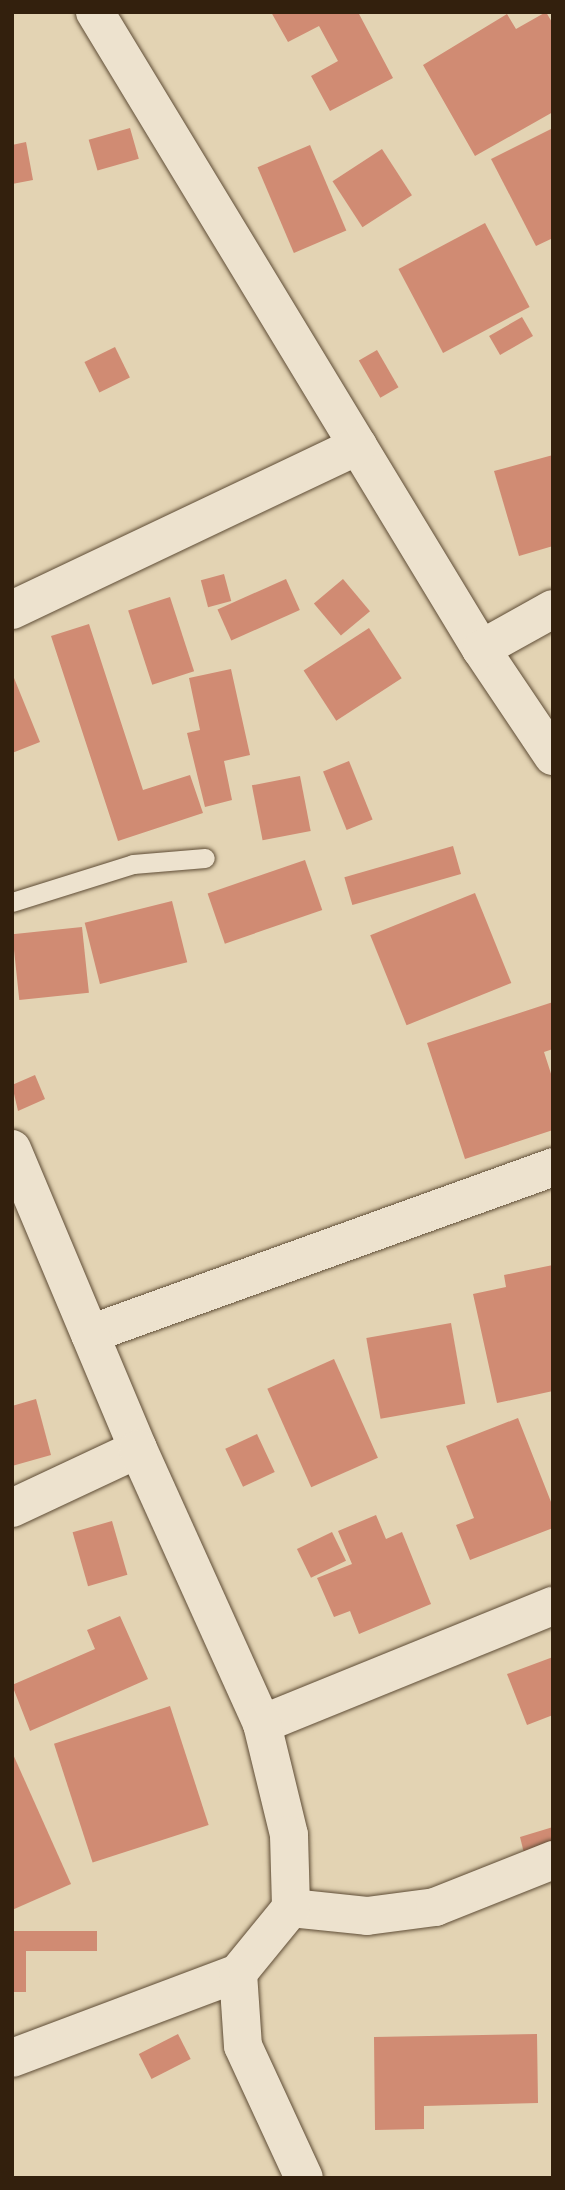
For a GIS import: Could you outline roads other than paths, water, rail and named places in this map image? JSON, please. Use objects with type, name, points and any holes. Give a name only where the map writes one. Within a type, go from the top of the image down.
[{"type":"street","points":[[95,12],[481,649],[553,757]]},
{"type":"street","points":[[12,610],[358,446]]},
{"type":"street","points":[[481,649],[553,609]]},
{"type":"street","points":[[12,1149],[138,1449],[262,1724],[289,1835],[291,1908],[238,1973],[12,2058]]},
{"type":"street","points":[[90,1334],[553,1167]]},
{"type":"street","points":[[12,1508],[138,1449]]},
{"type":"street","points":[[262,1724],[553,1606]]},
{"type":"street","points":[[291,1908],[367,1916],[435,1907],[553,1860]]},
{"type":"street","points":[[238,1973],[243,2046],[304,2178]]},
{"type":"lane","points":[[12,902],[133,863],[205,859]]}]
